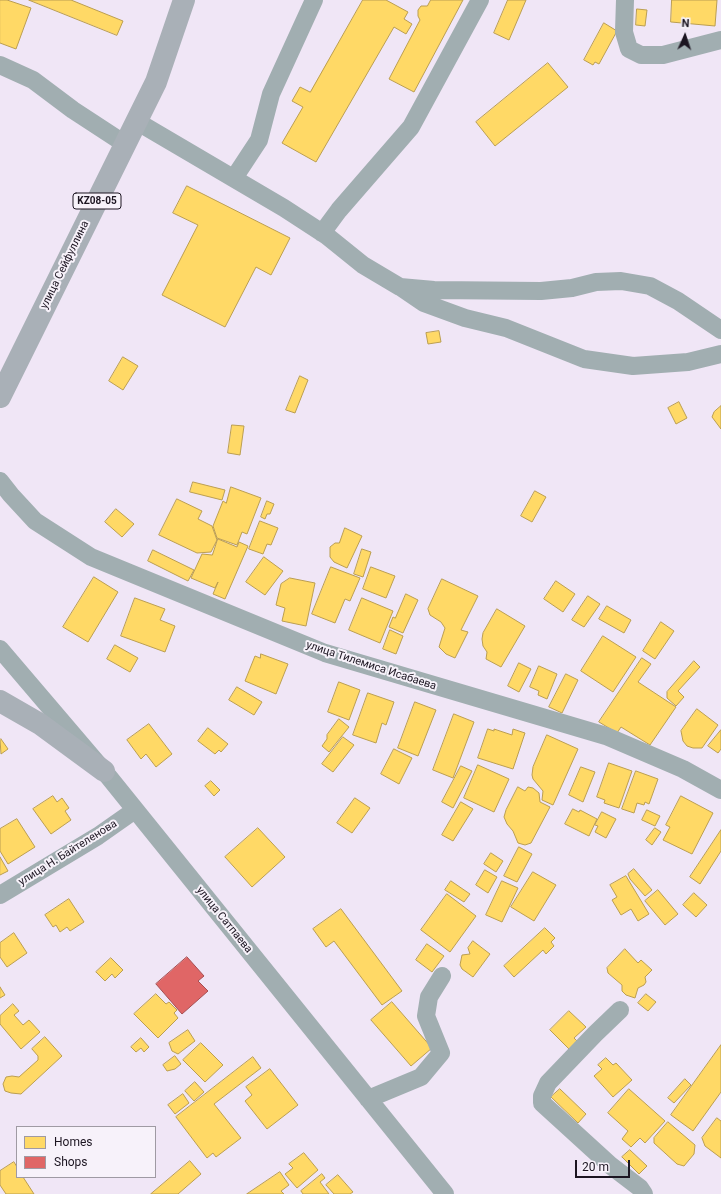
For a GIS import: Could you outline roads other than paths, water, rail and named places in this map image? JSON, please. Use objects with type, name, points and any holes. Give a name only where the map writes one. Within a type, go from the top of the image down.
[{"type":"main road","name":"улица Сейфуллина","points":[[0,397],[156,82],[184,0]]},
{"type":"main road","points":[[0,701],[40,724],[104,771]]},
{"type":"street","points":[[234,178],[259,140],[271,94],[314,0]]},
{"type":"street","points":[[322,233],[339,210],[411,127],[480,0]]},
{"type":"street","points":[[625,0],[624,32],[629,49],[641,55],[663,55],[721,40]]},
{"type":"street","points":[[0,65],[33,80],[73,110],[125,144]]},
{"type":"street","points":[[136,120],[234,178],[322,233],[363,265],[424,303],[465,318],[506,328],[584,359],[633,366],[688,362],[721,354]]},
{"type":"street","points":[[400,287],[434,290],[541,291],[572,288],[596,282],[621,281],[650,286],[678,301],[721,330]]},
{"type":"street","name":"улица Тилемиса Исабаева","points":[[0,481],[10,495],[35,521],[91,557],[325,653],[606,736],[683,769],[721,790]]},
{"type":"street","name":"улица Сатпаева","points":[[0,649],[104,771],[368,1099],[437,1191]]},
{"type":"street","name":"улица Н. Байтеленова","points":[[0,895],[98,836],[135,810]]},
{"type":"street","points":[[368,1099],[421,1077],[441,1053],[426,1016],[429,997],[442,976]]},
{"type":"street","points":[[620,1010],[548,1083],[542,1096],[542,1103],[610,1165],[640,1188],[644,1194]]}]
